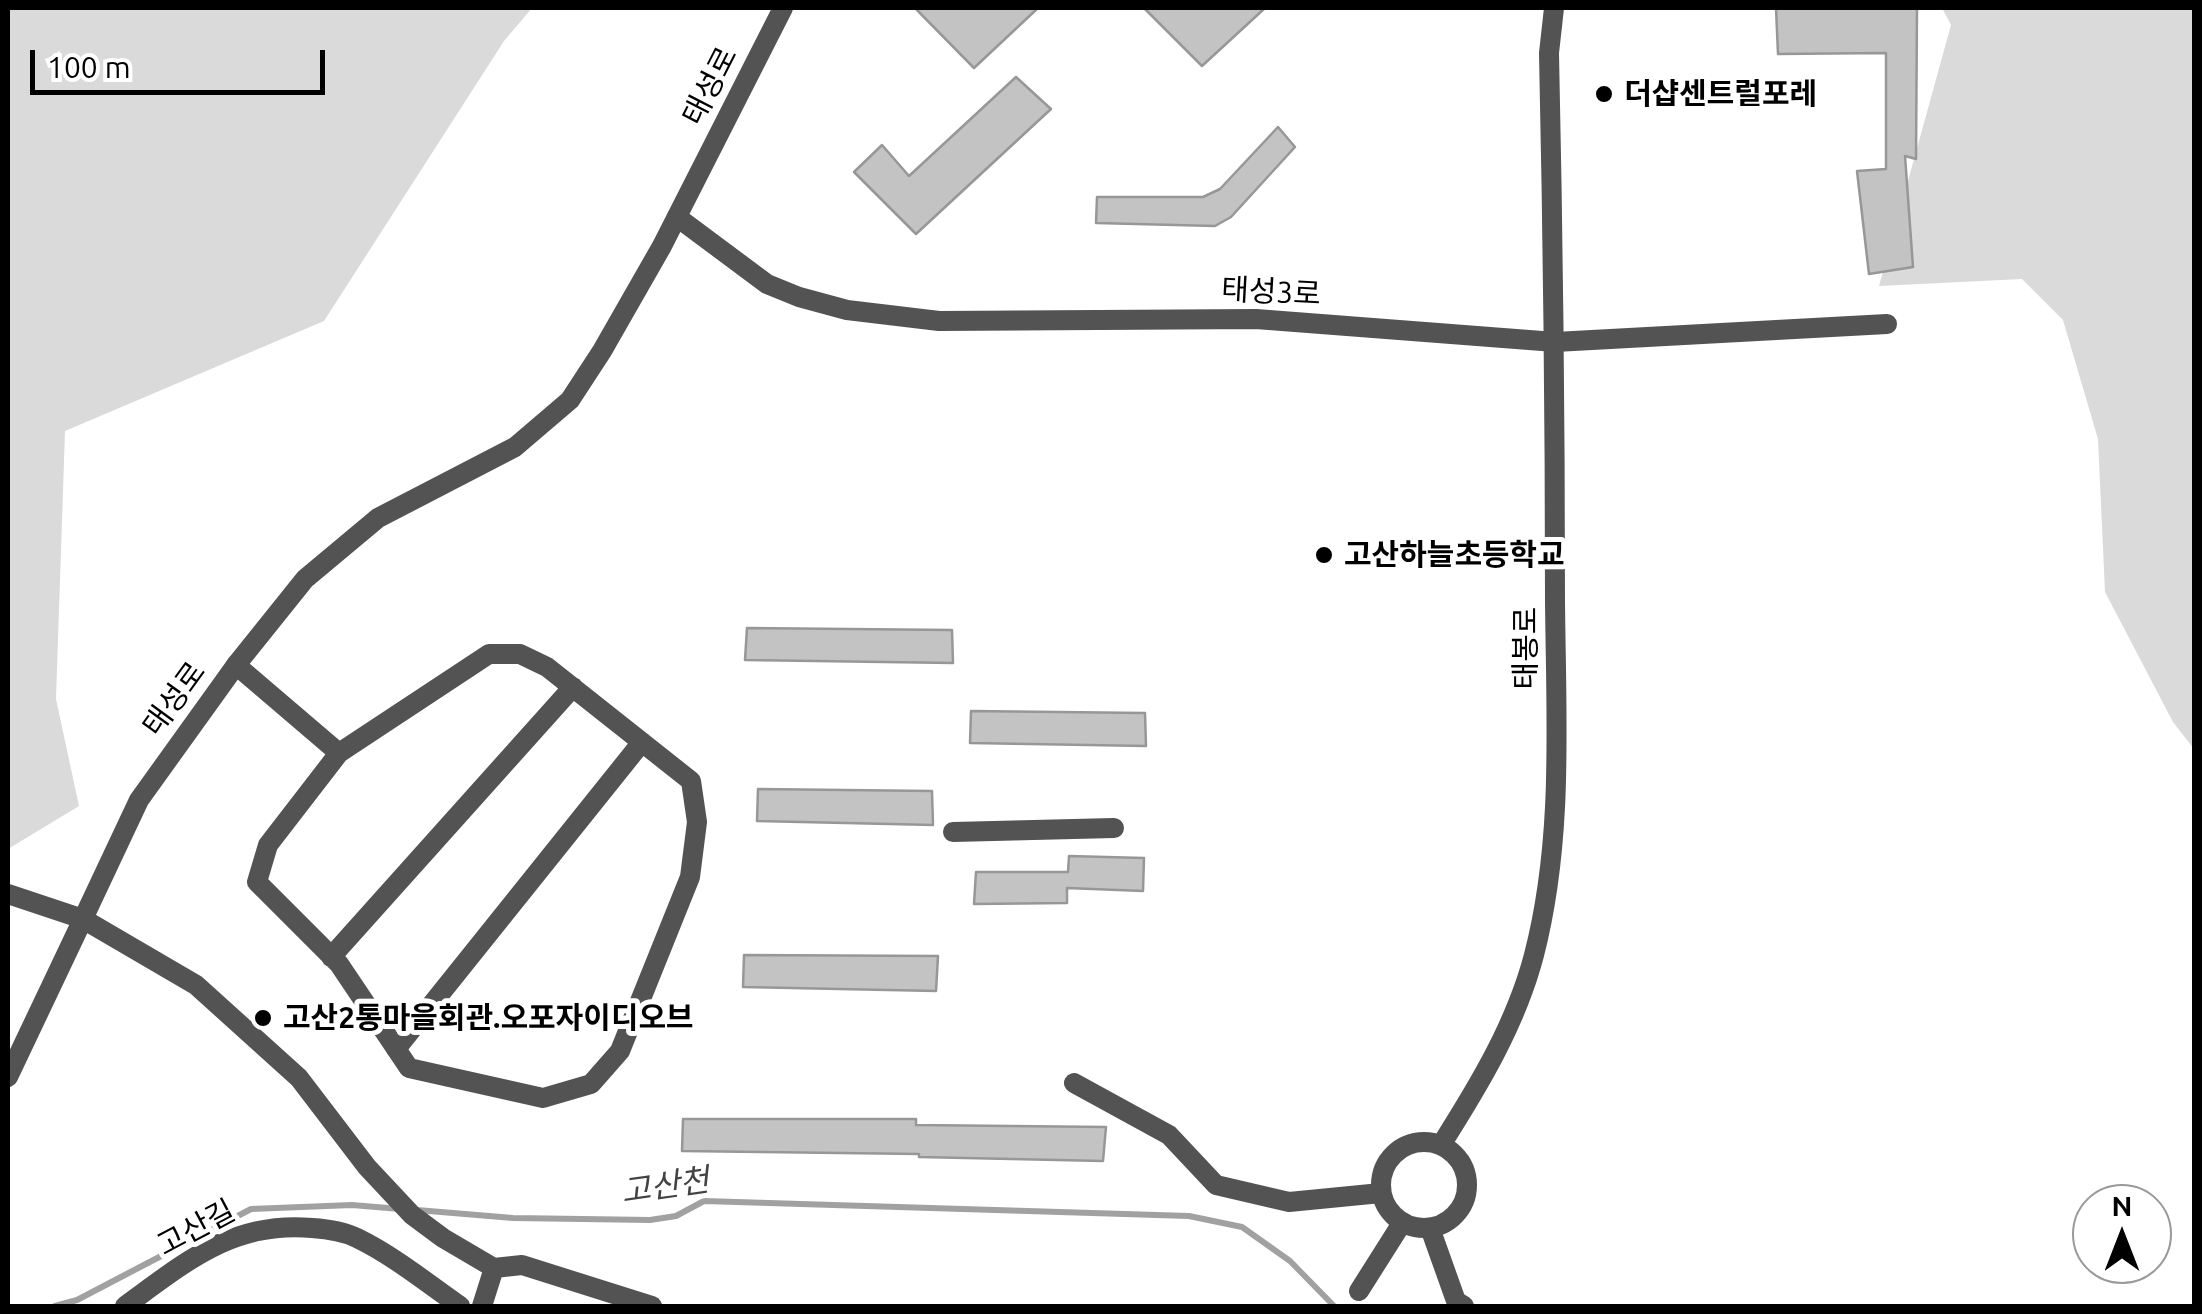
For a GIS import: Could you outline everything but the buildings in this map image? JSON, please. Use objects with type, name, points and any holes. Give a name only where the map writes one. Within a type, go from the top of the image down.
[{"type":"street","name":"태성로","points":[[8,1077],[139,800],[236,665],[305,579],[378,518],[515,447],[570,400],[602,352],[677,218],[783,8]]},
{"type":"street","name":"태봉로","points":[[1441,1145],[1500,1046],[1520,1000],[1534,955],[1554,852],[1555,342],[1549,53],[1554,8]]},
{"type":"street","name":"태성3로","points":[[677,218],[767,284],[847,310],[939,320],[1256,319],[1555,342],[1888,324]]},
{"type":"street","points":[[490,654],[520,654],[547,667],[572,687],[691,781],[697,822],[690,876],[620,1051],[591,1084],[543,1098],[409,1068],[331,957],[257,882],[268,845],[339,753],[490,654]]},
{"type":"street","points":[[236,665],[339,753]]},
{"type":"street","points":[[331,957],[572,687]]},
{"type":"street","points":[[396,1049],[642,742]]},
{"type":"street","points":[[953,832],[1114,828]]},
{"type":"street","points":[[8,894],[84,919],[196,984],[299,1078],[367,1168],[412,1215],[443,1238],[494,1268],[522,1265],[652,1306]]},
{"type":"street","points":[[1074,1084],[1169,1135],[1216,1185],[1289,1202],[1381,1193]]},
{"type":"street","points":[[1414,1143],[1441,1145],[1462,1164],[1467,1191],[1454,1216],[1430,1228],[1402,1223],[1391,1214],[1381,1193],[1382,1172],[1400,1148],[1414,1143]]},
{"type":"street","points":[[1353,1299],[1402,1223]]},
{"type":"street","name":"고산길","points":[[125,1306],[192,1256],[252,1230],[294,1226],[352,1235],[460,1306]]},
{"type":"street","points":[[1430,1228],[1456,1301],[1464,1306]]},
{"type":"street","points":[[482,1306],[494,1268]]},
{"type":"shaded area","points":[[8,8],[532,8],[504,41],[324,321],[65,431],[56,699],[79,806],[8,849]]},
{"type":"shaded area","points":[[1942,8],[2194,8],[2194,749],[2173,722],[2105,592],[2098,439],[2063,320],[2022,279],[1879,286],[1951,25]]},
{"type":"waterway","name":"고산천","points":[[417,1210],[513,1218],[650,1220],[676,1216],[704,1201],[1189,1216],[1242,1227],[1290,1261],[1334,1306]]},
{"type":"waterway","name":"고산천","points":[[55,1306],[77,1300],[251,1209],[352,1205],[400,1209]]},
{"type":"place","name":"더샵센트럴포레","points":[[1604,94]]},
{"type":"place","name":"고산하늘초등학교","points":[[1324,555]]},
{"type":"place","name":"고산2통마을회관.오포자이디오브","points":[[263,1018]]}]
